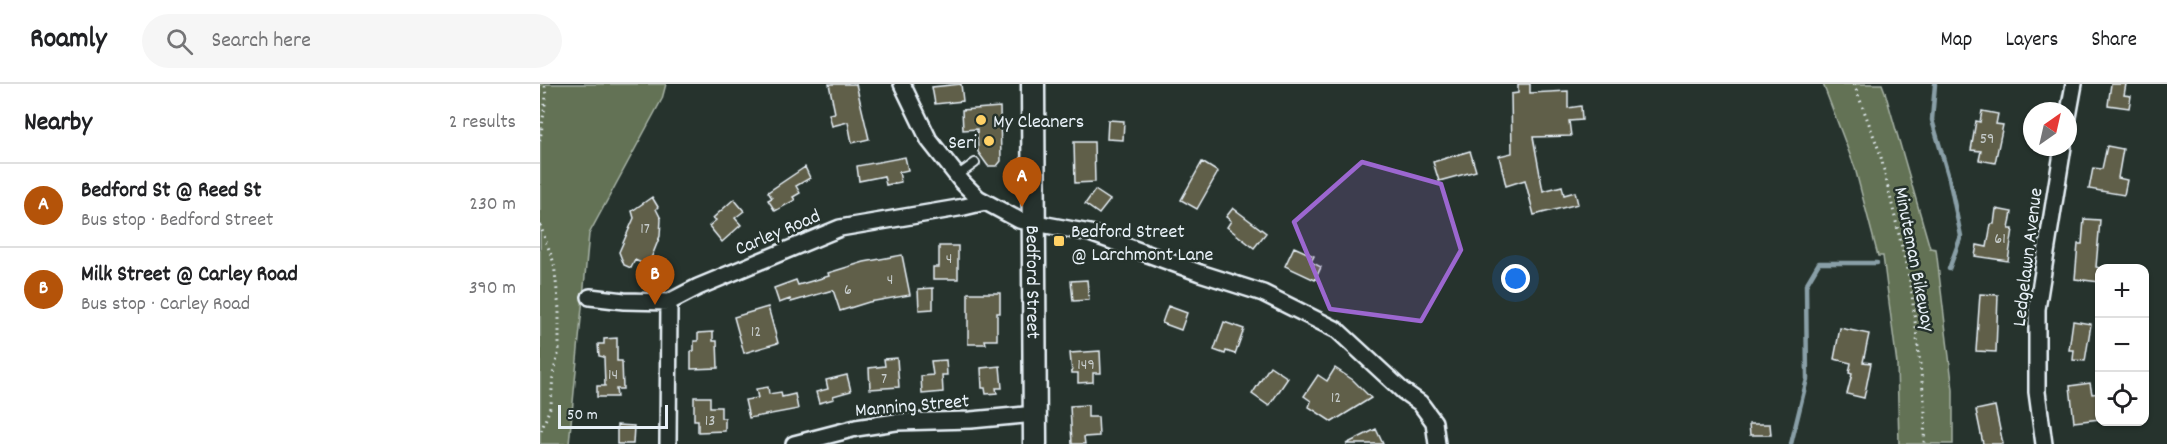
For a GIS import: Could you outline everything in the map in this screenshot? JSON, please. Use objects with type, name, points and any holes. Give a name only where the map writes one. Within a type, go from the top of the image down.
[{"type":"main road","name":"Bedford Street","points":[[1033,84],[1035,444]]},
{"type":"street","points":[[902,84],[929,140],[957,176],[978,198],[1014,218],[1090,233],[1263,293],[1337,330],[1402,391],[1420,403],[1434,422],[1437,444]]},
{"type":"street","points":[[2071,102],[2074,84]]},
{"type":"street","name":"Ledgelawn Avenue","points":[[2044,444],[2037,392],[2037,309],[2062,156]]},
{"type":"street","name":"Carley Road","points":[[590,297],[624,301],[669,302],[698,287],[840,228],[985,202]]},
{"type":"street","points":[[668,444],[669,302]]},
{"type":"street","name":"Manning Street","points":[[794,444],[856,428],[896,422],[971,420],[1035,414]]},
{"type":"lane","points":[[957,176],[975,163]]},
{"type":"path","points":[[540,141],[546,97],[545,84]]},
{"type":"path","name":"Minuteman Bikeway","points":[[1854,84],[1880,153],[1911,286],[1925,408],[1924,444]]},
{"type":"path","points":[[540,225],[554,263],[560,309],[559,351],[554,367],[551,405],[540,434]]},
{"type":"highlighted area","points":[[1362,162],[1441,184],[1461,250],[1421,321],[1330,309],[1294,222]]},
{"type":"green space","points":[[540,84],[666,84],[662,99],[589,234],[569,444],[540,444]]},
{"type":"green space","points":[[1823,84],[1882,84],[1885,92],[1930,248],[1936,249],[1953,390],[1953,444],[1899,444],[1897,364],[1883,256],[1878,256],[1855,168]]},
{"type":"building","points":[[829,84],[856,84],[869,139],[852,143],[848,122],[832,126],[829,114],[835,113]]},
{"type":"building","points":[[961,84],[963,101],[935,104],[932,87]]},
{"type":"building","points":[[1518,84],[1530,84],[1530,93],[1568,91],[1568,108],[1581,106],[1582,120],[1569,121],[1571,136],[1533,137],[1543,191],[1562,186],[1564,195],[1575,192],[1578,204],[1534,215],[1525,180],[1506,186],[1499,156],[1512,153],[1511,94],[1518,93]]},
{"type":"building","points":[[2111,84],[2126,84],[2124,95],[2131,96],[2129,108],[2108,105]]},
{"type":"building","points":[[1000,107],[1001,161],[997,166],[988,166],[978,152],[977,129],[963,130],[962,110]]},
{"type":"building","points":[[1982,111],[1998,114],[1996,124],[2003,125],[1995,163],[1979,160],[1981,151],[1971,150],[1976,121],[1980,122]]},
{"type":"building","points":[[1108,120],[1124,121],[1123,140],[1107,139]]},
{"type":"building","points":[[1074,142],[1094,142],[1095,182],[1075,183]]},
{"type":"building","points":[[2107,146],[2123,149],[2118,178],[2127,180],[2124,195],[2089,189],[2093,168],[2102,169]]},
{"type":"building","points":[[1470,151],[1476,171],[1439,181],[1433,162]]},
{"type":"building","points":[[905,157],[908,170],[899,172],[901,182],[886,185],[884,176],[859,181],[857,166]]},
{"type":"building","points":[[1202,162],[1218,172],[1197,209],[1181,200]]},
{"type":"building","points":[[805,167],[810,178],[796,186],[800,193],[793,197],[795,200],[775,211],[768,200],[772,198],[768,192]]},
{"type":"building","points":[[1095,190],[1110,200],[1099,214],[1085,204]]},
{"type":"building","points":[[652,197],[661,219],[660,236],[648,266],[635,260],[631,268],[624,265],[619,252],[634,218],[632,211]]},
{"type":"building","points":[[734,199],[744,211],[735,218],[741,225],[722,242],[709,226],[716,220],[713,218]]},
{"type":"building","points":[[1233,208],[1266,233],[1254,248],[1227,227],[1231,221],[1226,217]]},
{"type":"building","points":[[1996,209],[2012,212],[2009,229],[2013,229],[2008,261],[1975,256],[1977,245],[1987,247]]},
{"type":"building","points":[[2084,219],[2100,220],[2095,281],[2075,279],[2078,244],[2082,244]]},
{"type":"building","points":[[939,246],[958,246],[958,279],[933,279],[933,267],[939,267]]},
{"type":"building","points":[[1294,247],[1314,256],[1311,262],[1321,267],[1315,280],[1285,266]]},
{"type":"building","points":[[902,255],[910,295],[869,302],[840,311],[833,290],[791,302],[790,299],[779,303],[774,288],[796,280],[798,285],[864,262]]},
{"type":"building","points":[[1087,280],[1089,300],[1073,301],[1071,281]]},
{"type":"building","points":[[933,288],[933,309],[919,310],[918,289]]},
{"type":"building","points":[[968,293],[1000,293],[997,340],[985,340],[986,344],[968,344]]},
{"type":"building","points":[[1980,294],[1998,295],[1996,352],[1976,351]]},
{"type":"building","points":[[1168,306],[1187,313],[1181,330],[1162,323]]},
{"type":"building","points":[[768,307],[778,343],[744,353],[734,317]]},
{"type":"building","points":[[2073,321],[2091,324],[2085,361],[2073,360],[2074,350],[2069,350]]},
{"type":"building","points":[[1224,322],[1244,329],[1235,354],[1226,351],[1225,354],[1214,350]]},
{"type":"building","points":[[1840,328],[1869,334],[1863,362],[1871,363],[1864,398],[1847,394],[1852,374],[1849,373],[1851,363],[1834,359]]},
{"type":"building","points":[[713,332],[713,341],[717,341],[718,368],[691,369],[691,351],[694,351],[694,341],[698,341],[698,333]]},
{"type":"building","points":[[617,338],[617,361],[622,361],[623,389],[616,389],[617,397],[597,397],[597,386],[605,386],[604,357],[599,356],[598,344],[604,344],[604,339]]},
{"type":"building","points":[[1100,351],[1101,373],[1093,373],[1093,382],[1078,383],[1078,373],[1072,373],[1070,353]]},
{"type":"building","points":[[897,358],[899,387],[870,389],[869,368],[885,366],[884,359]]},
{"type":"building","points":[[946,360],[947,375],[942,375],[943,392],[922,394],[921,376],[933,375],[931,361]]},
{"type":"building","points":[[1000,366],[1002,388],[996,388],[997,393],[986,394],[985,388],[982,388],[981,368]]},
{"type":"building","points":[[1270,366],[1288,378],[1269,406],[1252,394]]},
{"type":"building","points":[[1335,368],[1353,380],[1371,398],[1332,422],[1309,407],[1311,401],[1304,396],[1318,375],[1327,381]]},
{"type":"building","points":[[847,375],[851,391],[819,403],[816,392],[828,389],[826,380]]},
{"type":"building","points":[[2090,383],[2092,394],[2095,394],[2095,420],[2074,422],[2070,386]]},
{"type":"building","points":[[768,387],[769,394],[781,392],[782,397],[795,394],[798,409],[749,418],[745,400],[758,398],[756,389]]},
{"type":"building","points":[[694,397],[710,397],[710,407],[721,407],[721,418],[725,418],[725,431],[698,432],[698,420],[694,420]]},
{"type":"building","points":[[1088,405],[1088,417],[1098,417],[1099,436],[1084,437],[1085,444],[1072,444],[1070,406]]},
{"type":"building","points":[[1995,406],[2003,444],[1983,444],[1976,410]]},
{"type":"building","points":[[1749,424],[1770,424],[1771,435],[1750,435]]},
{"type":"building","points":[[617,425],[634,426],[633,444],[617,444]]},
{"type":"building","points":[[1376,429],[1383,444],[1346,444]]},
{"type":"waterway","points":[[1935,84],[1932,120],[1949,178],[1961,236],[1949,269]]},
{"type":"waterway","points":[[1791,444],[1807,379],[1806,285],[1819,263],[1877,263]]},
{"type":"place","name":"My Cleaners","points":[[981,120]]},
{"type":"place","name":"Seri","points":[[989,141]]},
{"type":"place","name":"Bedford St @ Reed St","points":[[1022,207]]},
{"type":"place","name":"Bedford Street @ Larchmont Lane","points":[[1059,241]]},
{"type":"place","name":"Milk Street @ Carley Road","points":[[655,305]]}]
